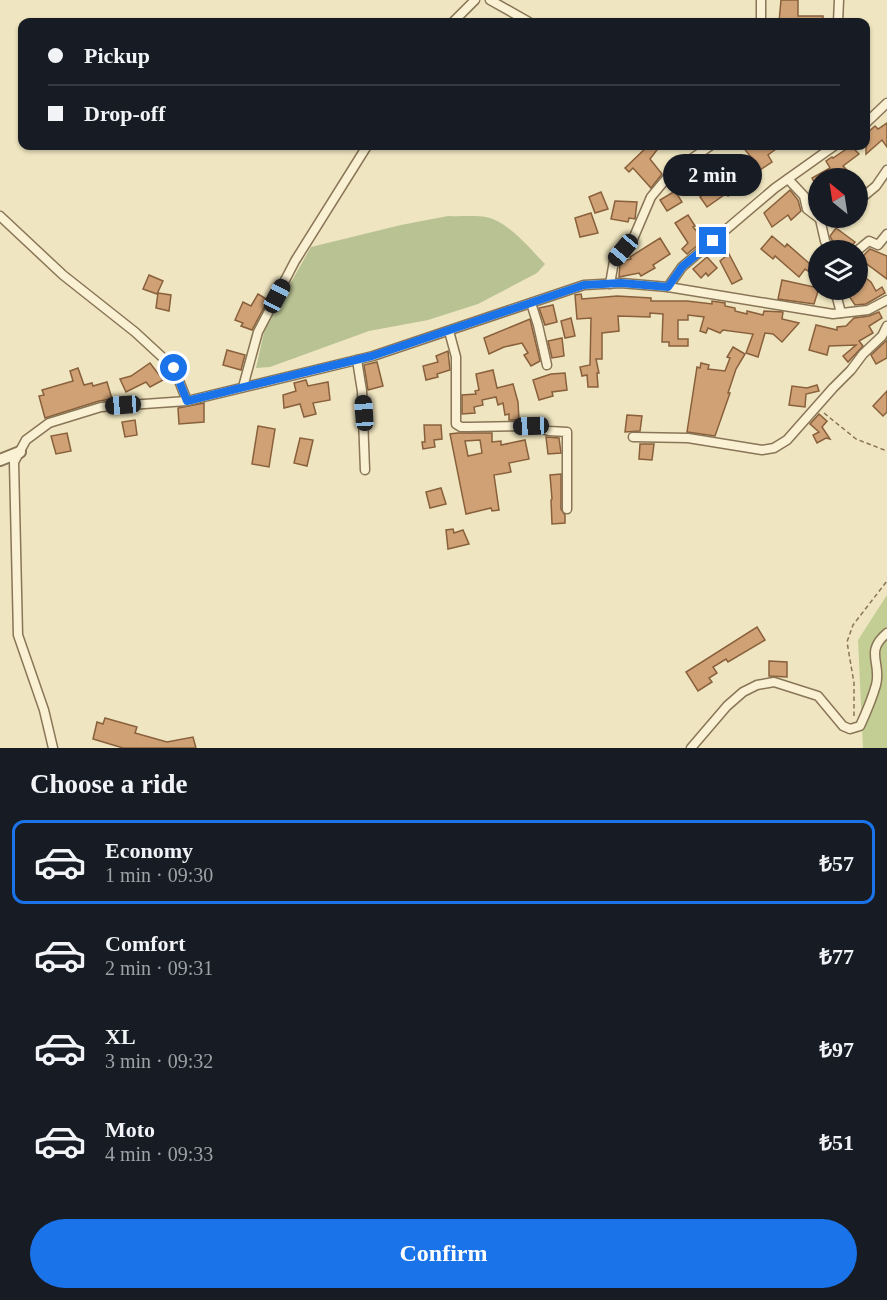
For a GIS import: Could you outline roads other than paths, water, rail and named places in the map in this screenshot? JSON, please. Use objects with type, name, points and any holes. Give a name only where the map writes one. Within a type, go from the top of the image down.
[{"type":"street","points":[[457,18],[475,0]]},
{"type":"street","points":[[490,0],[522,18]]},
{"type":"street","points":[[761,0],[761,18]]},
{"type":"street","points":[[838,18],[839,0]]},
{"type":"street","points":[[870,119],[887,103]]},
{"type":"street","points":[[243,387],[258,332],[301,252],[365,150]]},
{"type":"street","points":[[610,284],[614,261],[633,239],[651,197],[671,173],[704,150]]},
{"type":"street","points":[[819,157],[823,150]]},
{"type":"street","points":[[668,287],[682,267],[788,179],[829,150]]},
{"type":"street","points":[[868,193],[876,186],[887,170]]},
{"type":"street","points":[[788,179],[804,196],[808,209]]},
{"type":"street","points":[[0,216],[63,275],[135,332],[174,368],[187,401]]},
{"type":"street","points":[[868,242],[878,245],[887,234]]},
{"type":"street","points":[[53,748],[44,710],[18,634],[15,462],[26,440],[49,423],[101,407],[187,401],[357,360],[584,285],[668,287],[833,314],[868,310],[887,300]]},
{"type":"street","points":[[838,300],[841,313]]},
{"type":"street","points":[[531,303],[547,365]]},
{"type":"street","points":[[633,437],[688,438],[762,450],[774,448],[787,440],[863,354],[882,336],[887,326]]},
{"type":"street","points":[[449,331],[456,357],[456,424],[468,428],[531,426],[549,431],[567,432],[567,509]]},
{"type":"street","points":[[357,360],[362,391],[365,470]]},
{"type":"street","points":[[0,460],[20,452]]},
{"type":"street","points":[[692,748],[727,706],[743,692],[757,685],[774,682],[818,696],[843,726],[854,728],[860,726],[876,684],[875,646],[887,633]]}]
